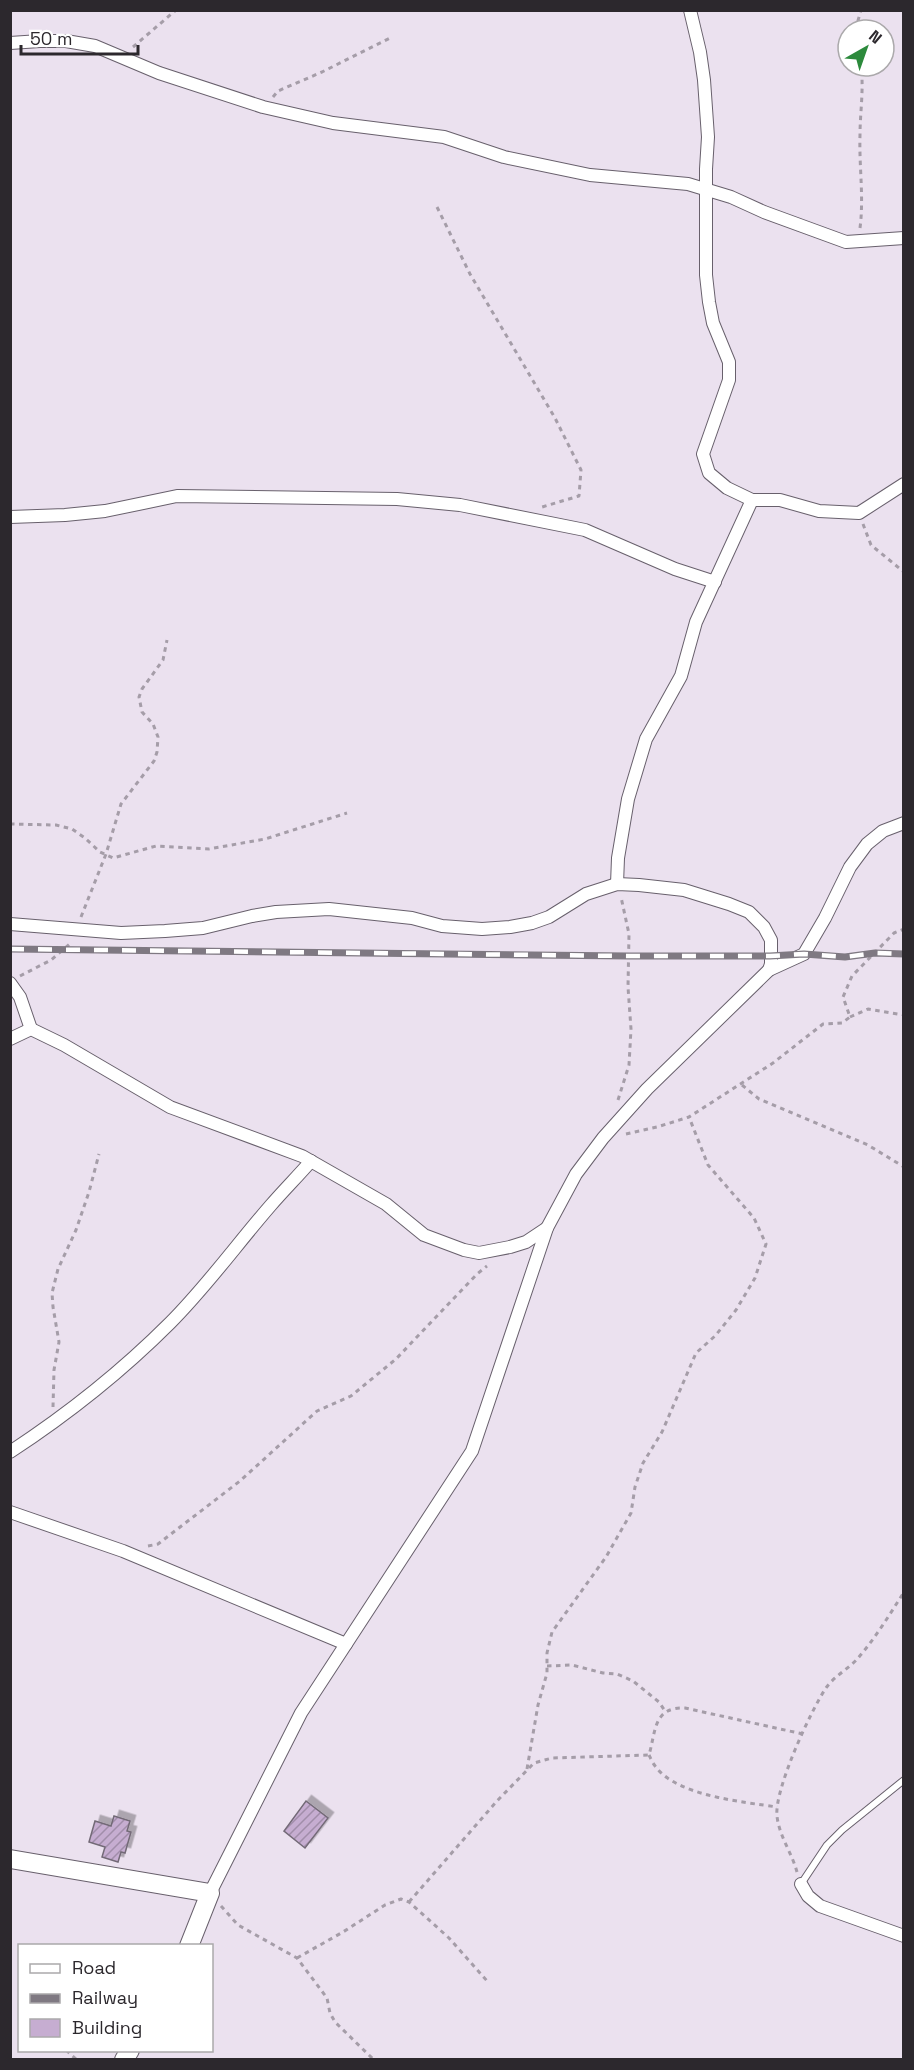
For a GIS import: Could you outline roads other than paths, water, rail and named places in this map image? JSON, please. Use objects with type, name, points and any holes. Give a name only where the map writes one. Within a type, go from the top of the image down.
[{"type":"street","points":[[690,10],[704,80],[708,137],[706,275],[713,323],[729,362],[729,381],[703,454],[709,473],[727,489],[752,500],[780,500],[819,511],[859,513],[903,484]]},
{"type":"street","points":[[10,44],[40,40],[66,41],[95,46],[159,73],[263,107],[333,123],[444,137],[504,157],[590,175],[688,184],[732,197],[846,242],[903,238]]},
{"type":"street","points":[[10,518],[105,511],[177,496],[397,500],[460,505],[585,530],[675,570],[715,582]]},
{"type":"street","points":[[617,884],[618,858],[628,799],[646,739],[681,676],[696,622],[752,500]]},
{"type":"street","points":[[190,1944],[210,1893],[301,1713],[472,1451],[547,1227],[576,1174],[603,1138],[647,1089],[769,970],[804,954],[855,860],[867,844],[883,831],[903,823]]},
{"type":"street","points":[[10,924],[121,933],[203,928],[276,912],[329,909],[412,918],[442,926],[482,929],[532,923],[549,916],[586,894],[617,884],[684,890],[749,912],[764,927],[771,940],[769,970]]},
{"type":"street","points":[[15,979],[31,1029],[64,1045],[170,1107],[257,1138],[311,1161],[386,1204],[424,1234],[464,1250],[479,1253],[526,1242],[547,1227]]},
{"type":"street","points":[[10,1039],[31,1029]]},
{"type":"street","points":[[10,1452],[52,1424],[117,1374],[171,1322],[217,1272],[272,1204],[311,1161]]},
{"type":"street","points":[[10,1512],[123,1551],[346,1644]]},
{"type":"street","points":[[10,1858],[210,1893]]},
{"type":"street","points":[[801,1884],[808,1896],[820,1906],[903,1936]]},
{"type":"lane","points":[[801,1884],[827,1845],[903,1780]]},
{"type":"railway","points":[[10,949],[629,956],[804,954],[845,957],[875,953],[904,954]]}]
